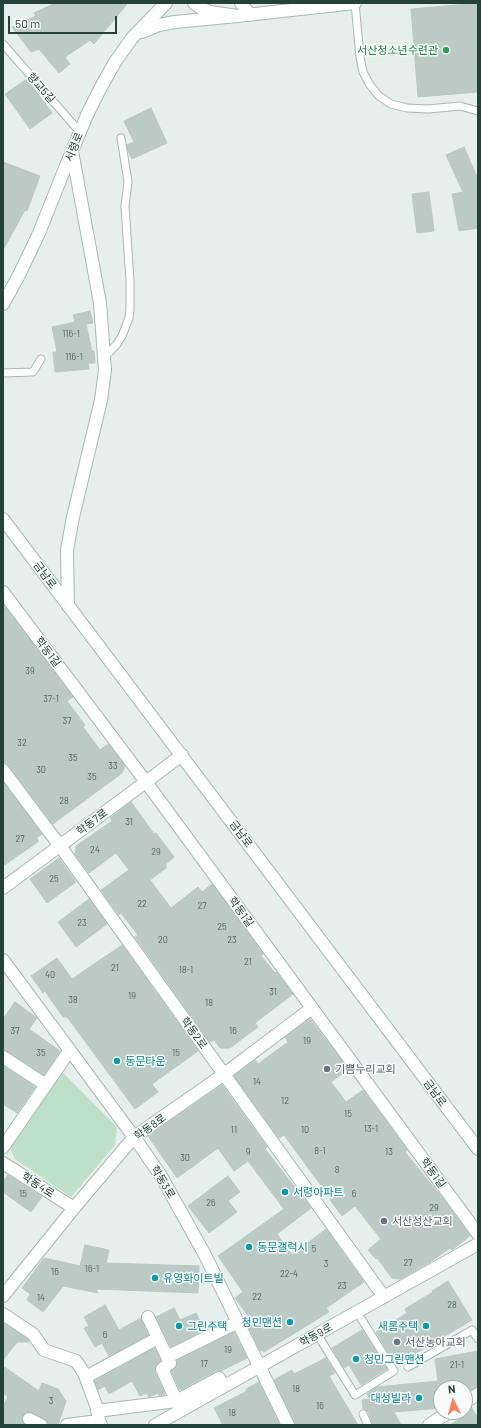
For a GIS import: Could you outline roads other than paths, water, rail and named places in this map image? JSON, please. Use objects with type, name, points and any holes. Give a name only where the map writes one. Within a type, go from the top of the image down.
[{"type":"street","name":"서령로","points":[[3,304],[19,276],[39,233],[80,132],[100,89],[115,62],[132,38],[166,3]]},
{"type":"street","points":[[194,3],[210,12],[244,15]]},
{"type":"street","points":[[241,3],[244,15]]},
{"type":"street","points":[[132,38],[145,30],[167,23],[355,3]]},
{"type":"street","points":[[68,606],[66,563],[67,550],[81,479],[101,400],[104,378],[100,303],[72,151]]},
{"type":"street","name":"금남로","points":[[3,519],[478,1149]]},
{"type":"street","name":"학동1길","points":[[3,592],[146,782],[478,1234]]},
{"type":"street","name":"학동7로","points":[[3,888],[182,755]]},
{"type":"street","name":"학동2로","points":[[3,770],[60,846],[384,1297]]},
{"type":"street","name":"학동3로","points":[[3,960],[134,1137],[161,1176],[190,1226],[288,1425]]},
{"type":"street","name":"학동8로","points":[[3,1296],[134,1137],[224,1075],[312,1008]]},
{"type":"street","points":[[3,1147],[70,1050]]},
{"type":"street","points":[[3,1057],[46,1086]]},
{"type":"street","name":"학동4로","points":[[3,1163],[74,1208]]},
{"type":"street","name":"학동9로","points":[[155,1425],[178,1406],[224,1386],[478,1244]]},
{"type":"street","points":[[3,1314],[33,1334],[44,1350],[76,1361],[86,1377],[99,1419]]},
{"type":"street","points":[[67,1425],[178,1406],[162,1369],[170,1363],[148,1317]]},
{"type":"street","points":[[167,1357],[238,1322]]},
{"type":"street","points":[[86,1377],[158,1338]]},
{"type":"street","points":[[29,1419],[41,1425]]},
{"type":"lane","points":[[355,3],[360,57],[363,72],[370,85],[379,96],[391,104],[408,108],[428,109],[460,106],[478,111]]},
{"type":"lane","name":"향교5길","points":[[3,44],[80,132]]},
{"type":"lane","points":[[104,358],[122,336],[129,318],[130,309],[130,281],[125,206],[128,182],[121,138]]},
{"type":"lane","points":[[3,373],[33,372],[41,359]]},
{"type":"lane","points":[[317,1334],[355,1395],[394,1370],[357,1312]]},
{"type":"lane","points":[[408,1367],[472,1330],[478,1340]]},
{"type":"lane","points":[[363,1414],[368,1425]]},
{"type":"place","name":"서산청소년수련관","points":[[446,50]]},
{"type":"place","name":"동문타운","points":[[117,1061]]},
{"type":"place","name":"기쁨누리교회","points":[[327,1069]]},
{"type":"place","name":"서령아파트","points":[[285,1192]]},
{"type":"place","name":"서산성산교회","points":[[384,1221]]},
{"type":"place","name":"동문갤럭시","points":[[249,1247]]},
{"type":"place","name":"유영화이트빌","points":[[155,1278]]},
{"type":"place","name":"청민맨션","points":[[290,1322]]},
{"type":"place","name":"그린주택","points":[[179,1326]]},
{"type":"place","name":"새롬주택","points":[[426,1326]]},
{"type":"place","name":"서산농아교회","points":[[397,1342]]},
{"type":"place","name":"청민그린맨션","points":[[356,1359]]},
{"type":"place","name":"대성빌라","points":[[419,1398]]}]
